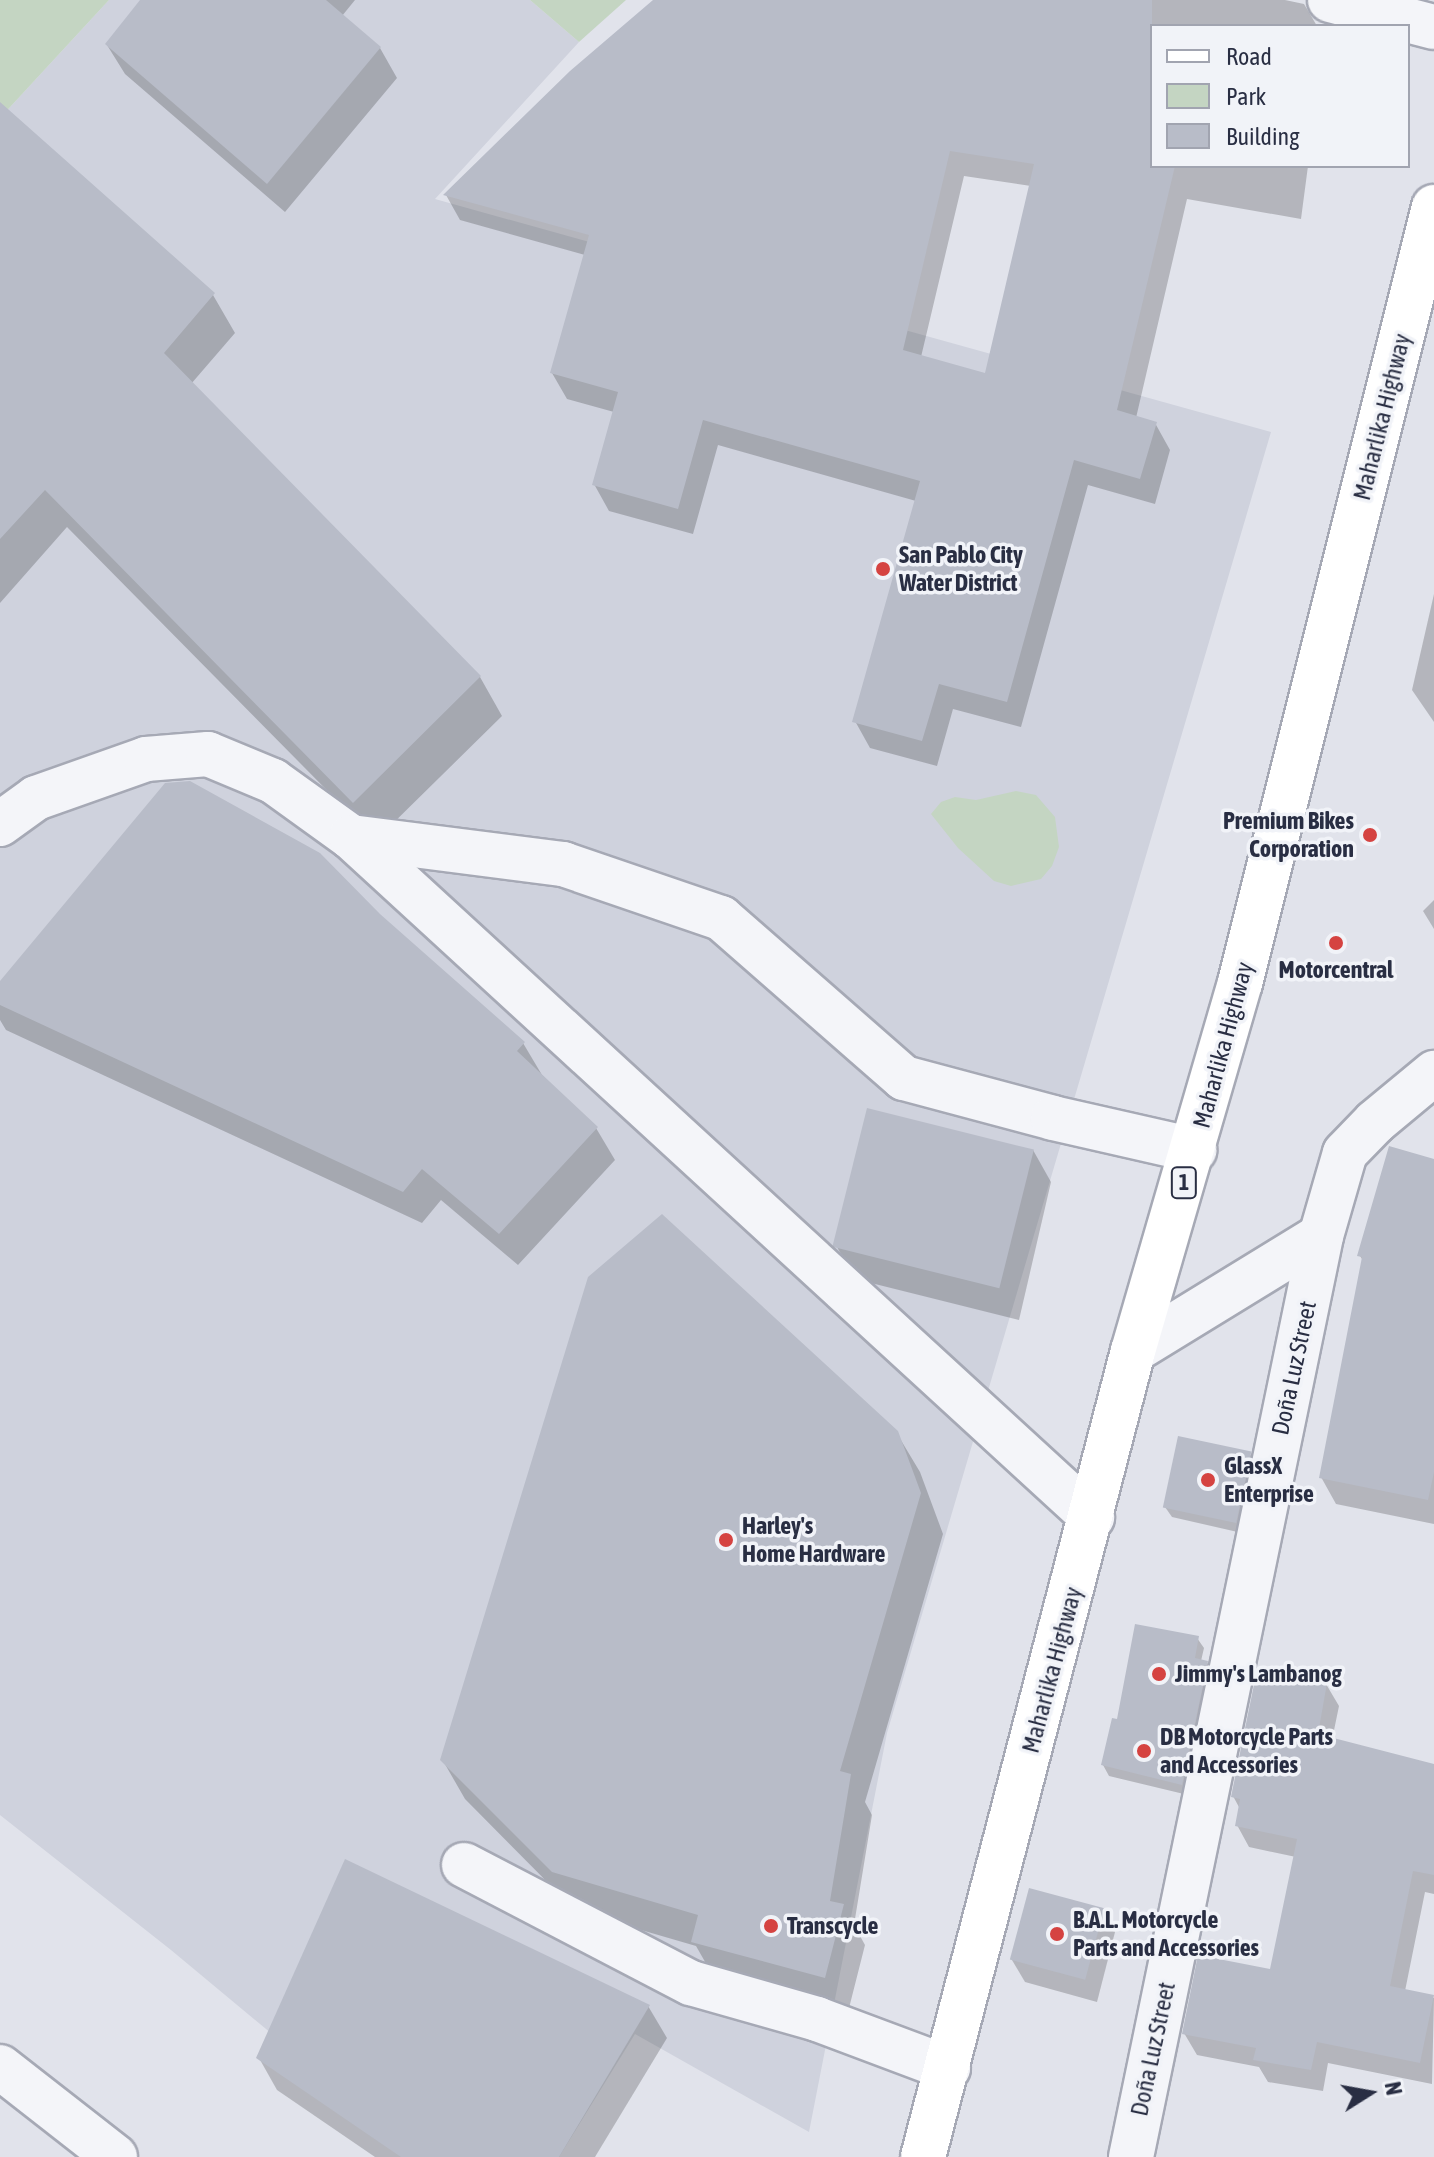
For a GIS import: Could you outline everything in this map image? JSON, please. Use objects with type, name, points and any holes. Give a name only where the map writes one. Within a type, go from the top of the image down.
[{"type":"main road","name":"Maharlika Highway","points":[[923,2157],[1133,1351],[1194,1150],[1262,899],[1434,207]]},
{"type":"street","points":[[1330,0],[1434,27]]},
{"type":"street","points":[[0,824],[36,798],[146,759],[208,754],[273,781],[351,837],[1092,1517]]},
{"type":"street","points":[[351,837],[563,864],[721,918],[904,1078],[1053,1118],[1194,1150]]},
{"type":"street","name":"Doña Luz Street","points":[[1131,2157],[1321,1236],[1345,1153],[1375,1122],[1434,1073]]},
{"type":"street","points":[[1133,1351],[1321,1236]]},
{"type":"street","points":[[464,1865],[691,1983],[817,2019],[948,2068]]},
{"type":"street","points":[[0,2067],[115,2157]]},
{"type":"shaded area","points":[[109,0],[530,0],[579,42],[435,199],[1271,432],[887,1733],[809,2132],[635,2034],[559,2157],[420,2157],[171,1950],[0,1815],[0,118]]},
{"type":"green space","points":[[0,0],[109,0],[0,118]]},
{"type":"green space","points":[[530,0],[626,0],[579,42]]},
{"type":"green space","points":[[1016,791],[1036,795],[1055,817],[1059,847],[1052,866],[1041,879],[1011,886],[994,881],[958,848],[931,814],[941,802],[955,797],[976,800]]},
{"type":"building","points":[[140,0],[326,0],[381,47],[267,184],[105,44]]},
{"type":"building","points":[[653,0],[1152,0],[1150,168],[1175,168],[1117,410],[1157,422],[1140,479],[1074,460],[1007,702],[939,684],[922,741],[852,722],[920,481],[703,420],[678,509],[592,485],[618,392],[550,373],[589,235],[443,195],[570,71]],"holes":[[[950,151],[1034,164],[985,373],[903,350]]]},
{"type":"building","points":[[0,102],[215,293],[164,353],[481,676],[353,803],[45,490],[0,539]]},
{"type":"building","points":[[190,781],[320,853],[380,914],[525,1042],[517,1051],[598,1127],[499,1234],[422,1169],[403,1192],[0,1005],[0,981],[165,783]]},
{"type":"building","points":[[867,1108],[1034,1150],[999,1288],[832,1247]]},
{"type":"building","points":[[1389,1146],[1434,1159],[1434,1472],[1428,1500],[1319,1478],[1362,1257],[1357,1256]]},
{"type":"building","name":"Harley's Home Hardware","points":[[662,1214],[898,1431],[921,1493],[840,1771],[851,1774],[830,1901],[844,1904],[825,1978],[691,1942],[698,1915],[552,1872],[440,1760],[588,1277]]},
{"type":"building","name":"GlassX Enterprise","points":[[1178,1436],[1251,1452],[1236,1523],[1163,1507]]},
{"type":"building","points":[[1135,1624],[1199,1636],[1195,1658],[1208,1661],[1182,1785],[1101,1765],[1112,1718],[1117,1719]]},
{"type":"building","points":[[1257,1670],[1327,1683],[1318,1734],[1434,1764],[1434,1875],[1413,1871],[1390,1986],[1434,1995],[1420,2063],[1317,2042],[1311,2070],[1253,2060],[1256,2048],[1182,2034],[1198,1955],[1270,1969],[1297,1839],[1235,1826],[1240,1799],[1231,1797]]},
{"type":"building","points":[[345,1859],[650,2005],[559,2157],[401,2157],[256,2058]]},
{"type":"building","name":"B.A.L. Motorcycle Parts and Accessories","points":[[1029,1888],[1104,1908],[1085,1980],[1010,1959]]},
{"type":"place","name":"San Pablo City Water District","points":[[883,569]]},
{"type":"place","name":"Premium Bikes Corporation","points":[[1370,835]]},
{"type":"place","name":"Motorcentral","points":[[1336,943]]},
{"type":"place","name":"GlassX Enterprise","points":[[1208,1480]]},
{"type":"place","name":"Harley's Home Hardware","points":[[726,1540]]},
{"type":"place","name":"Jimmy's Lambanog","points":[[1159,1674]]},
{"type":"place","name":"DB Motorcycle Parts and Accessories","points":[[1144,1751]]},
{"type":"place","name":"Transcycle","points":[[771,1926]]},
{"type":"place","name":"B.A.L. Motorcycle Parts and Accessories","points":[[1057,1934]]}]
